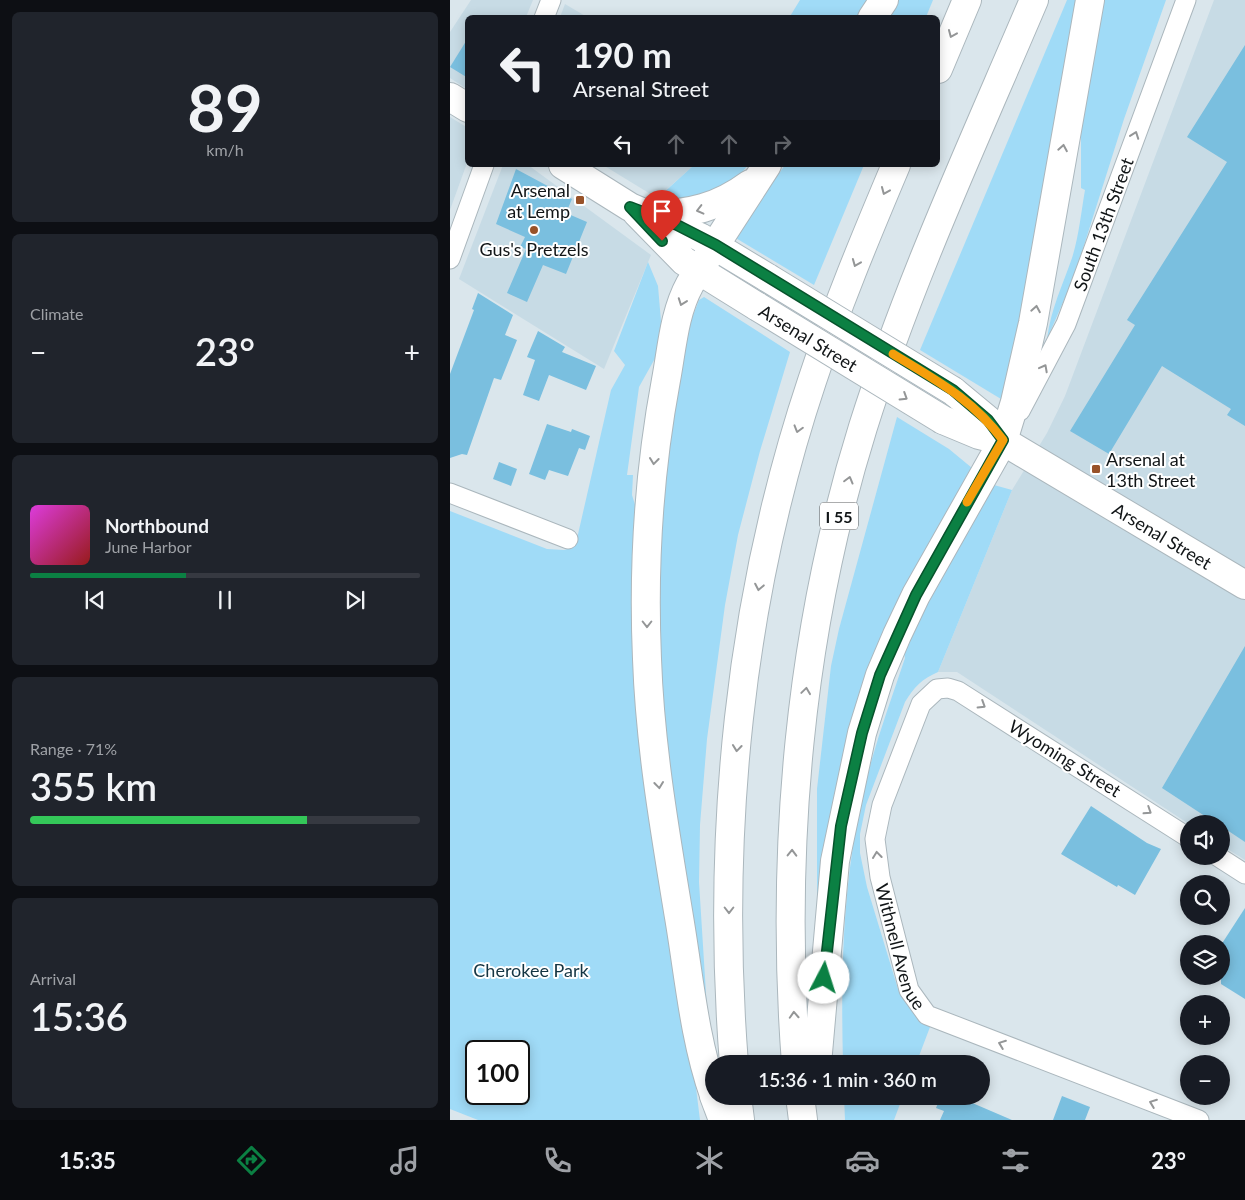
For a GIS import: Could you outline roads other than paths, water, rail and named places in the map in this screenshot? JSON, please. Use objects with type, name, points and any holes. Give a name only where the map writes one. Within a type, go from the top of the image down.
[{"type":"main road","points":[[874,15],[884,0]]},
{"type":"main road","points":[[940,64],[967,0]]},
{"type":"main road","name":"I 55","points":[[796,1055],[791,945],[792,848],[798,753],[814,636],[835,532],[862,429],[897,327],[1034,0]]},
{"type":"main road","points":[[818,1055],[836,861],[862,733],[880,675],[908,612],[980,478],[1003,440],[1015,402],[1028,349],[1090,0]]},
{"type":"main road","points":[[450,97],[465,106]]},
{"type":"main road","name":"Arsenal Street","points":[[566,167],[640,210],[716,245],[953,390],[988,420],[1003,440]]},
{"type":"main road","points":[[733,1055],[728,910],[732,804],[742,694],[758,589],[782,484],[811,382],[848,281],[895,167]]},
{"type":"main road","points":[[640,210],[672,215],[715,206],[733,197],[762,172]]},
{"type":"main road","points":[[705,1063],[699,1041],[665,833],[654,742],[647,659],[646,580],[650,492],[660,415],[680,303],[762,172]]},
{"type":"main road","name":"Arsenal Street","points":[[640,210],[662,241],[699,271],[943,420],[979,436],[1003,440],[1245,585]]},
{"type":"main road","points":[[717,1105],[723,1120]]},
{"type":"main road","points":[[738,1105],[740,1120]]},
{"type":"main road","points":[[801,1105],[803,1120]]},
{"type":"main road","points":[[813,1120],[814,1105]]},
{"type":"street","points":[[545,15],[551,0]]},
{"type":"street","name":"South 13th Street","points":[[1003,440],[1066,324],[1186,0]]},
{"type":"street","points":[[450,259],[483,167]]},
{"type":"street","points":[[450,493],[568,538]]},
{"type":"street","name":"Wyoming Street","points":[[938,689],[958,690],[1180,832]]},
{"type":"street","name":"Withnell Avenue","points":[[938,689],[921,704],[882,805],[875,839],[880,877],[909,990],[928,1015],[1199,1120]]},
{"type":"street","points":[[1230,864],[1245,874]]},
{"type":"place","name":"Arsenal at Lemp","points":[[580,200]]},
{"type":"place","name":"Gus's Pretzels","points":[[534,230]]},
{"type":"place","name":"Arsenal at 13th Street","points":[[1096,469]]},
{"type":"park label","name":"Cherokee Park","points":[[531,970]]}]
